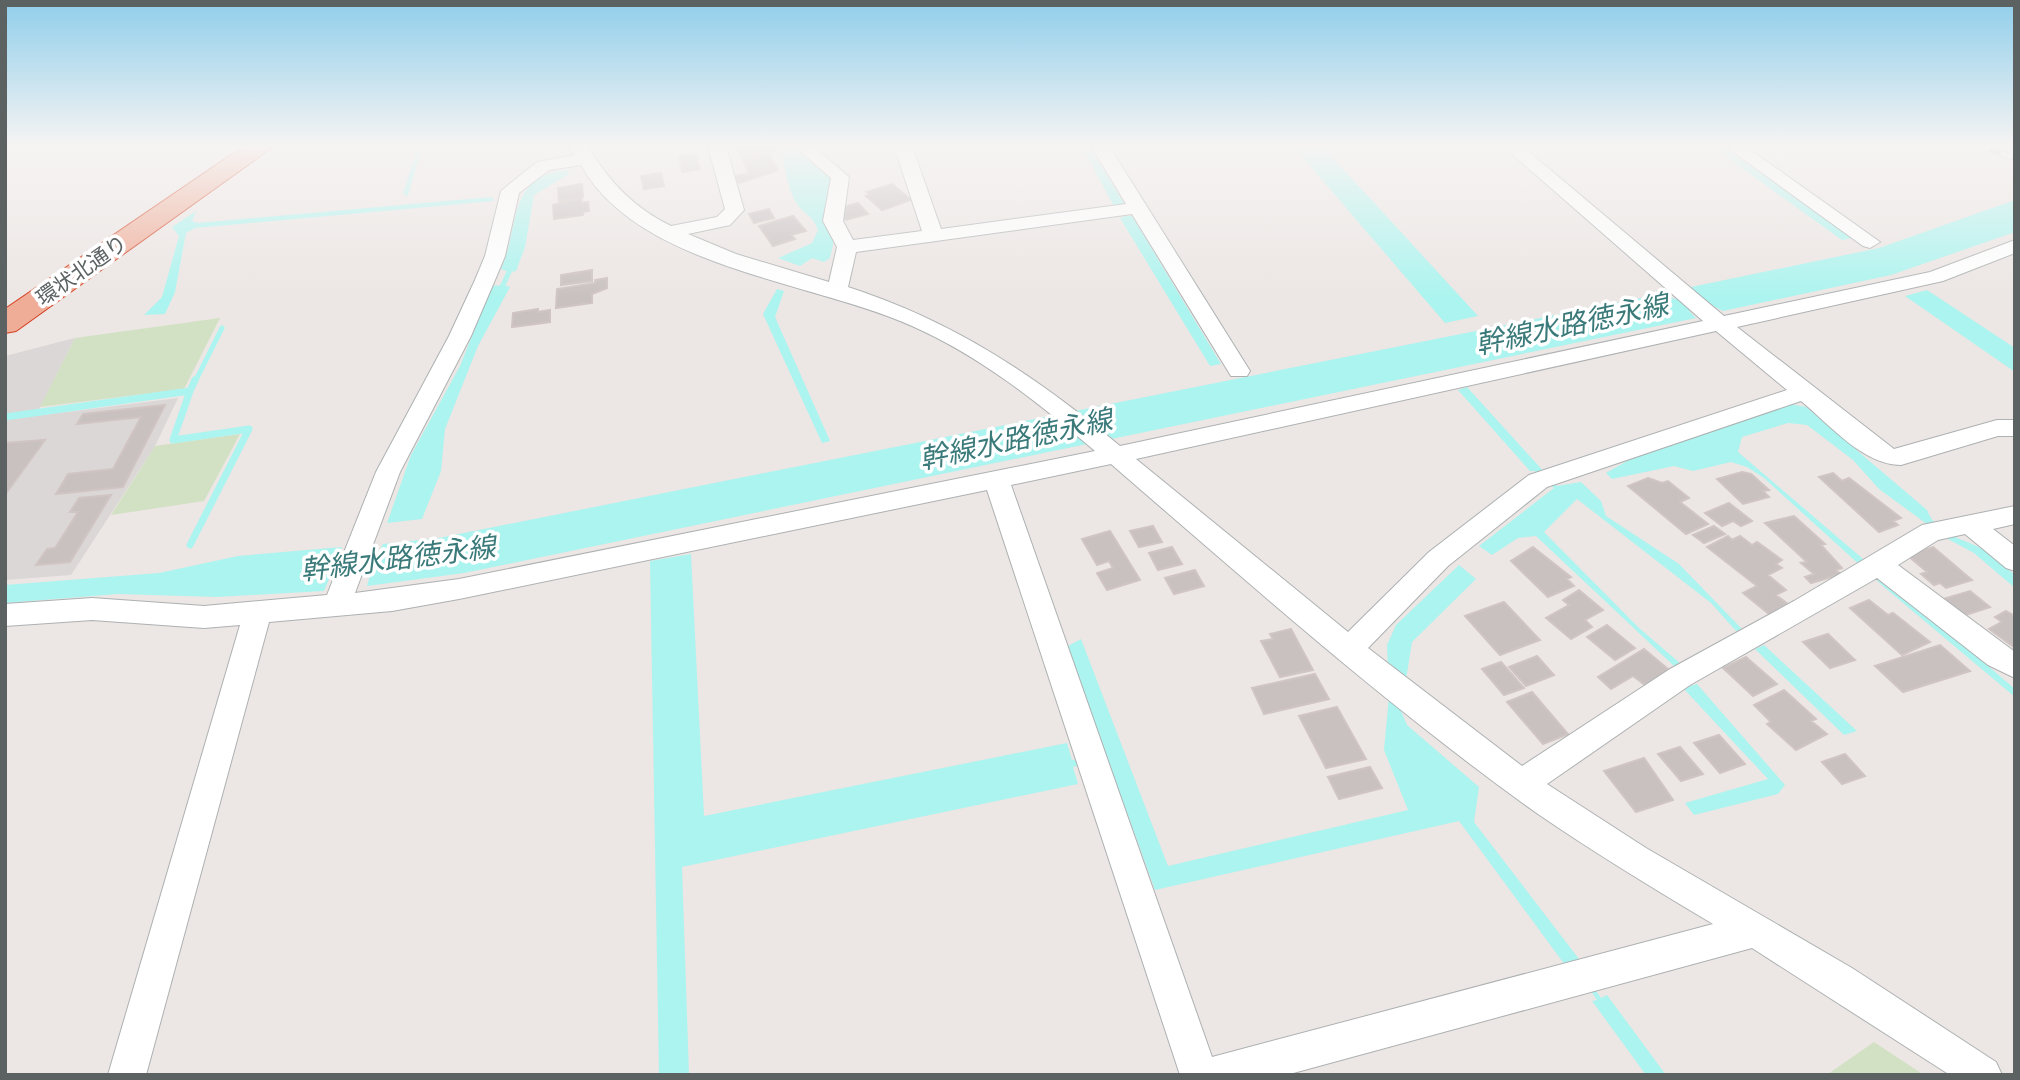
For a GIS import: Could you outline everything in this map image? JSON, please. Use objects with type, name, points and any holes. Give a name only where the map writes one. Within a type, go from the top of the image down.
[{"type":"highway","name":"環状北通り","points":[[5,307],[167,196]]},
{"type":"highway","name":"環状北通り","points":[[5,324],[189,196]]},
{"type":"street","points":[[342,591],[388,472],[460,336],[485,281],[495,256],[509,196]]},
{"type":"street","points":[[617,196],[668,233],[727,258],[888,308],[964,343],[1061,411],[1381,675],[1521,784],[1642,864],[1908,1024],[1983,1075]]},
{"type":"street","points":[[668,233],[723,221],[735,210],[732,196]]},
{"type":"street","points":[[837,196],[833,221],[847,247],[837,291]]},
{"type":"street","points":[[920,196],[933,236]]},
{"type":"street","points":[[1129,196],[1239,371]]},
{"type":"street","points":[[1571,196],[1682,294],[1878,451],[1891,457],[1901,457],[1997,428],[2015,428]]},
{"type":"street","points":[[1805,196],[1870,242]]},
{"type":"street","points":[[847,247],[1136,208]]},
{"type":"street","points":[[5,615],[92,609],[204,617],[257,613],[342,591],[392,600],[459,589],[996,478],[1711,318],[1936,278],[2015,246]]},
{"type":"street","points":[[1349,649],[1454,547],[1505,503],[1544,478],[1584,468],[1804,392]]},
{"type":"street","points":[[996,478],[1199,1075]]},
{"type":"street","points":[[1521,784],[1680,677],[1870,569],[1949,528],[2015,515]]},
{"type":"street","points":[[1949,528],[2015,561]]},
{"type":"street","points":[[1870,569],[2015,666]]},
{"type":"street","points":[[127,1075],[257,613]]},
{"type":"street","points":[[1215,1075],[1755,930]]},
{"type":"shaded area","points":[[75,338],[36,416],[178,398],[155,446],[71,575],[5,580],[5,356]]},
{"type":"green space","points":[[220,318],[184,389],[40,407],[75,338]]},
{"type":"green space","points":[[240,434],[204,501],[111,515],[155,446]]},
{"type":"green space","points":[[1874,1042],[1924,1075],[1828,1074]]},
{"type":"water","points":[[523,196],[534,196],[525,247],[516,271],[509,272],[501,269]]},
{"type":"water","points":[[793,196],[834,196],[833,245],[830,258],[824,262],[812,258],[800,266],[778,258],[812,243],[818,230],[813,220]]},
{"type":"water","points":[[1109,196],[1120,196],[1127,216],[1132,216],[1221,364],[1210,366],[1120,218],[1124,217],[1119,206],[1114,206]]},
{"type":"water","points":[[1336,196],[1368,196],[1478,316],[1445,323]]},
{"type":"water","points":[[1781,196],[1794,196],[1852,238],[1842,240]]},
{"type":"water","points":[[492,197],[494,201],[195,228],[186,233],[175,292],[165,314],[144,315],[162,297],[179,236],[172,227],[196,211],[192,221],[198,223]]},
{"type":"water","name":"幹線水路徳永線","points":[[2015,200],[2015,232],[1891,275],[1723,311],[1713,306],[1689,311],[1696,318],[464,573],[367,586],[370,575],[329,579],[324,591],[217,597],[118,594],[5,603],[5,585],[159,573],[238,556],[342,547],[338,559],[377,555],[383,544],[439,538],[1666,293],[1674,299],[1697,294],[1691,287],[1879,248]]},
{"type":"water","points":[[492,286],[510,287],[478,346],[445,429],[441,471],[422,519],[387,523],[411,455],[460,366]]},
{"type":"water","points":[[777,289],[784,291],[775,317],[830,441],[822,443],[763,314]]},
{"type":"water","points":[[1927,290],[2015,348],[2015,372],[1905,296]]},
{"type":"water","points":[[1467,387],[1557,486],[1581,482],[1601,501],[1606,516],[1679,564],[1743,630],[1736,631],[1711,603],[1577,499],[1544,532],[1639,628],[1681,664],[1674,666],[1536,536],[1518,538],[1492,555],[1479,546],[1554,488],[1535,471],[1530,471],[1458,390]]},
{"type":"water","points":[[1790,404],[1806,407],[1927,510],[1937,526],[1988,552],[2015,575],[2015,588],[1974,553],[1946,538],[1879,489],[1853,460],[1807,425],[1788,423],[1742,437],[1738,452],[2015,689],[2015,697],[1884,587],[1764,478],[1747,467],[1731,462],[1693,471],[1674,466],[1612,479],[1606,473],[1634,457]]},
{"type":"water","points":[[691,554],[704,816],[1067,743],[1072,760],[1106,754],[1068,646],[1081,639],[1168,866],[1408,810],[1384,750],[1389,696],[1387,645],[1396,625],[1459,565],[1476,579],[1412,642],[1401,711],[1407,725],[1479,787],[1474,822],[1579,959],[1575,962],[1601,998],[1607,995],[1666,1075],[1646,1075],[1592,1001],[1597,1000],[1571,962],[1565,965],[1459,821],[1155,890],[1108,760],[1073,767],[1078,784],[682,867],[689,1075],[659,1075],[650,561]]},
{"type":"water","points":[[1764,645],[1857,731],[1844,735],[1755,649]]},
{"type":"water","points":[[1697,684],[1785,785],[1778,794],[1694,815],[1685,803],[1768,779],[1683,688]]},
{"type":"building","points":[[559,196],[583,196],[583,197],[559,201]]},
{"type":"building","points":[[866,196],[907,196],[911,200],[882,210]]},
{"type":"building","points":[[581,198],[582,203],[588,202],[589,211],[583,212],[583,215],[554,219],[553,205]]},
{"type":"building","points":[[858,203],[868,214],[846,220],[839,213],[840,208]]},
{"type":"building","points":[[769,209],[774,218],[754,223],[749,214]]},
{"type":"building","points":[[793,216],[806,231],[791,235],[795,239],[773,246],[759,226]]},
{"type":"building","points":[[592,270],[592,281],[561,285],[561,275]]},
{"type":"building","points":[[607,278],[607,288],[592,294],[592,303],[556,308],[557,289],[595,283],[595,280]]},
{"type":"building","points":[[538,309],[538,312],[550,310],[550,322],[512,327],[513,313]]},
{"type":"building","points":[[165,405],[123,487],[56,494],[68,474],[113,469],[141,417],[77,424],[83,414]]},
{"type":"building","points":[[45,440],[5,495],[5,443]]},
{"type":"building","points":[[1742,472],[1751,474],[1769,490],[1763,491],[1769,497],[1743,504],[1717,479]]},
{"type":"building","points":[[1833,473],[1842,481],[1849,478],[1901,518],[1893,521],[1898,525],[1879,532],[1819,477]]},
{"type":"building","points":[[1648,478],[1662,483],[1668,481],[1689,498],[1680,502],[1708,524],[1686,534],[1628,486]]},
{"type":"building","points":[[111,495],[70,562],[36,565],[47,549],[55,548],[78,512],[70,512],[79,498]]},
{"type":"building","points":[[1729,503],[1752,521],[1741,526],[1733,521],[1722,526],[1705,513]]},
{"type":"building","points":[[1794,516],[1825,544],[1821,545],[1842,568],[1836,570],[1841,574],[1811,583],[1805,577],[1814,574],[1801,563],[1807,562],[1765,523]]},
{"type":"building","points":[[1153,526],[1162,542],[1139,547],[1130,531]]},
{"type":"building","points":[[1714,526],[1725,534],[1704,543],[1693,535]]},
{"type":"building","points":[[1110,531],[1140,580],[1107,590],[1097,573],[1113,568],[1109,561],[1097,565],[1082,539]]},
{"type":"building","points":[[1728,536],[1732,540],[1740,536],[1752,545],[1757,542],[1782,560],[1776,564],[1782,568],[1768,575],[1786,590],[1776,595],[1788,604],[1769,614],[1743,593],[1757,586],[1707,547]]},
{"type":"building","points":[[1172,547],[1182,564],[1158,570],[1149,553]]},
{"type":"building","points":[[1533,547],[1571,577],[1567,579],[1574,586],[1548,597],[1511,561]]},
{"type":"building","points":[[1933,547],[1972,580],[1946,588],[1940,583],[1934,585],[1921,574],[1927,572],[1907,555]]},
{"type":"building","points":[[1195,570],[1204,586],[1174,594],[1165,578]]},
{"type":"building","points":[[1579,590],[1603,610],[1585,620],[1592,627],[1571,639],[1546,618],[1569,605],[1563,600]]},
{"type":"building","points":[[1970,591],[1990,607],[1959,617],[1940,600]]},
{"type":"building","points":[[1869,600],[1888,615],[1893,613],[1930,642],[1902,655],[1850,608]]},
{"type":"building","points":[[1504,602],[1540,640],[1500,655],[1465,616]]},
{"type":"building","points":[[2006,611],[2015,616],[2015,648],[1989,629],[2002,622],[1995,617]]},
{"type":"building","points":[[1607,625],[1635,648],[1615,660],[1587,637]]},
{"type":"building","points":[[1291,629],[1313,670],[1280,677],[1261,641],[1273,639],[1270,634]]},
{"type":"building","points":[[1828,634],[1855,660],[1830,668],[1803,642]]},
{"type":"building","points":[[1940,645],[1970,671],[1903,692],[1875,666]]},
{"type":"building","points":[[1644,649],[1669,670],[1645,685],[1633,676],[1611,689],[1598,677]]},
{"type":"building","points":[[1537,656],[1554,675],[1526,686],[1509,667]]},
{"type":"building","points":[[1746,657],[1777,684],[1753,696],[1723,668]]},
{"type":"building","points":[[1501,662],[1524,688],[1504,695],[1482,669]]},
{"type":"building","points":[[1315,674],[1329,699],[1264,714],[1252,688]]},
{"type":"building","points":[[1784,690],[1816,719],[1811,721],[1827,734],[1796,750],[1767,724],[1771,722],[1754,705]]},
{"type":"building","points":[[1532,692],[1568,734],[1543,744],[1507,702]]},
{"type":"building","points":[[1337,707],[1366,759],[1326,768],[1299,716]]},
{"type":"building","points":[[1719,735],[1745,764],[1720,773],[1694,743]]},
{"type":"building","points":[[1680,747],[1703,774],[1681,781],[1658,754]]},
{"type":"building","points":[[1845,754],[1865,776],[1842,784],[1822,762]]},
{"type":"building","points":[[1644,758],[1673,800],[1636,812],[1604,771]]},
{"type":"building","points":[[1370,767],[1382,788],[1339,799],[1328,777]]},
{"type":"waterway","points":[[503,285],[509,272]]},
{"type":"waterway","points":[[195,382],[222,328]]},
{"type":"waterway","points":[[190,391],[195,380]]},
{"type":"waterway","points":[[5,417],[190,391]]},
{"type":"waterway","points":[[190,391],[173,440],[249,429],[190,545]]}]
